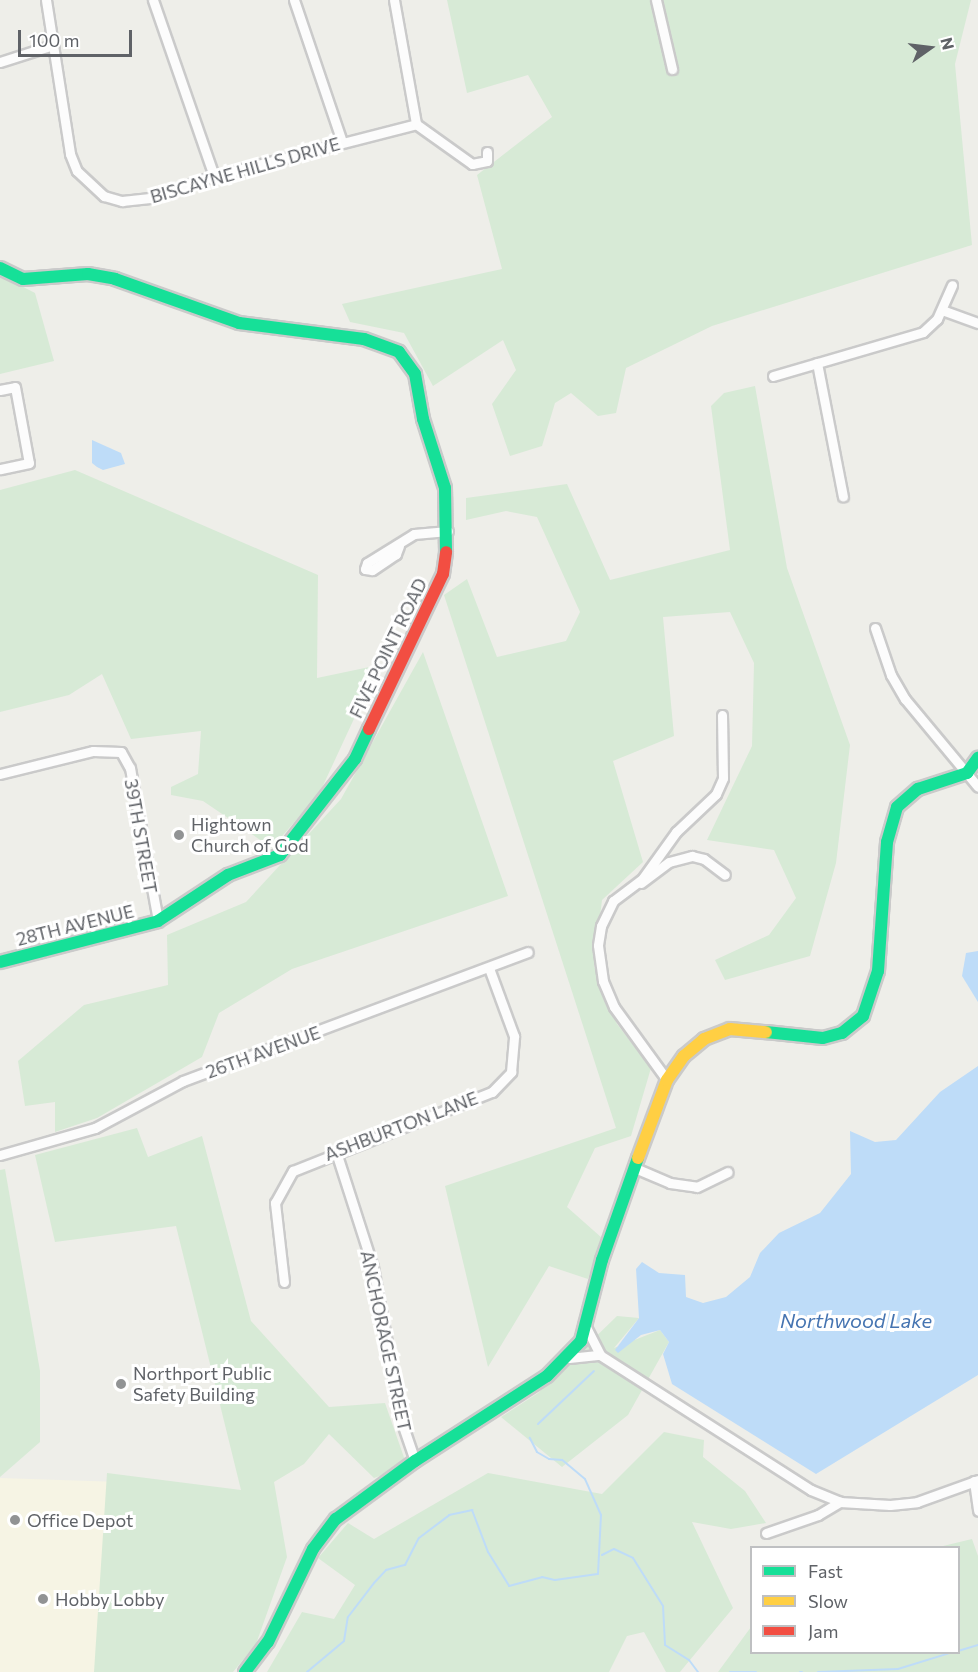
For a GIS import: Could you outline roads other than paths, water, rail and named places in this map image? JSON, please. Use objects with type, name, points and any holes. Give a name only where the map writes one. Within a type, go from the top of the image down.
[{"type":"street","name":"BISCAYNE HILLS DRIVE","points":[[46,0],[70,154],[77,171],[89,185],[113,198],[141,200],[214,176],[416,124]]},
{"type":"street","points":[[153,0],[214,176]]},
{"type":"street","points":[[294,0],[342,142]]},
{"type":"street","points":[[394,0],[416,124],[472,164],[487,161],[487,152]]},
{"type":"street","points":[[658,0],[672,69]]},
{"type":"street","points":[[0,62],[53,45]]},
{"type":"street","name":"FIVE POINT ROAD","points":[[0,268],[23,279],[88,274],[115,279],[239,322],[364,339],[399,352],[416,374],[423,419],[445,488],[448,531],[442,574],[422,624],[345,775],[280,855],[228,875],[158,921]]},
{"type":"street","points":[[773,376],[906,340],[923,332],[942,310],[952,285]]},
{"type":"street","points":[[942,310],[978,323]]},
{"type":"street","points":[[817,363],[843,497]]},
{"type":"street","points":[[0,390],[15,387],[29,463],[0,469]]},
{"type":"street","points":[[363,571],[368,563],[382,558],[426,530],[448,531]]},
{"type":"street","points":[[874,628],[891,675],[905,699],[978,787]]},
{"type":"street","points":[[667,1080],[614,1007],[600,964],[598,945],[607,909],[635,884],[677,831],[716,794],[723,778],[722,715]]},
{"type":"street","name":"39TH STREET","points":[[0,774],[93,751],[121,752],[130,768],[158,921]]},
{"type":"street","points":[[245,1672],[268,1642],[303,1565],[324,1533],[357,1500],[485,1417],[569,1358],[581,1341],[586,1327],[602,1260],[667,1080],[690,1050],[721,1032],[749,1028],[823,1038],[850,1029],[863,1016],[878,971],[890,824],[897,807],[918,789],[967,773],[978,758]]},
{"type":"street","points":[[635,884],[652,877],[669,862],[692,856],[704,859],[725,875]]},
{"type":"street","name":"28TH AVENUE","points":[[0,962],[158,921]]},
{"type":"street","name":"26TH AVENUE","points":[[0,1155],[95,1128],[183,1081],[528,952]]},
{"type":"street","name":"ASHBURTON LANE","points":[[284,1282],[274,1212],[278,1194],[293,1171],[500,1087],[511,1072],[515,1045],[489,968]]},
{"type":"street","name":"ANCHORAGE STREET","points":[[336,1152],[373,1267],[402,1423],[415,1461]]},
{"type":"street","points":[[635,1168],[670,1183],[697,1188],[728,1172]]},
{"type":"street","points":[[586,1327],[600,1355]]},
{"type":"street","points":[[581,1341],[812,1490],[840,1502],[890,1505],[917,1502],[976,1480],[978,1511]]},
{"type":"street","points":[[569,1358],[600,1355]]},
{"type":"street","points":[[766,1533],[818,1515],[840,1502]]},
{"type":"water","points":[[92,440],[121,453],[125,464],[103,470],[97,467],[92,463]]},
{"type":"water","points":[[978,951],[978,1002],[962,976],[966,953]]},
{"type":"water","name":"Northwood Lake","points":[[978,1066],[978,1375],[816,1474],[672,1384],[663,1354],[669,1342],[660,1330],[641,1335],[618,1353],[615,1350],[639,1318],[636,1269],[642,1262],[659,1273],[685,1275],[686,1297],[703,1303],[726,1297],[750,1277],[760,1253],[779,1233],[820,1213],[851,1174],[850,1131],[875,1142],[896,1140],[940,1092]]},
{"type":"waterway","points":[[538,1424],[594,1371]]},
{"type":"waterway","points":[[307,1672],[344,1641],[348,1617],[374,1583],[386,1570],[405,1565],[419,1538],[449,1515],[472,1510],[488,1552],[509,1586],[542,1577],[555,1580],[598,1574],[601,1515],[585,1479],[562,1460],[549,1459],[537,1452],[530,1438]]},
{"type":"waterway","points":[[602,1555],[614,1549],[633,1558],[663,1606],[665,1645],[689,1660],[698,1672]]},
{"type":"waterway","points":[[960,1650],[978,1645]]},
{"type":"waterway","points":[[818,1672],[898,1669],[947,1654]]},
{"type":"waterway","points":[[730,1672],[756,1672]]},
{"type":"place","name":"Hightown Church of God","points":[[179,835]]},
{"type":"place","name":"Northport Public Safety Building","points":[[121,1384]]},
{"type":"place","name":"Office Depot","points":[[15,1520]]},
{"type":"place","name":"Hobby Lobby","points":[[43,1599]]}]
